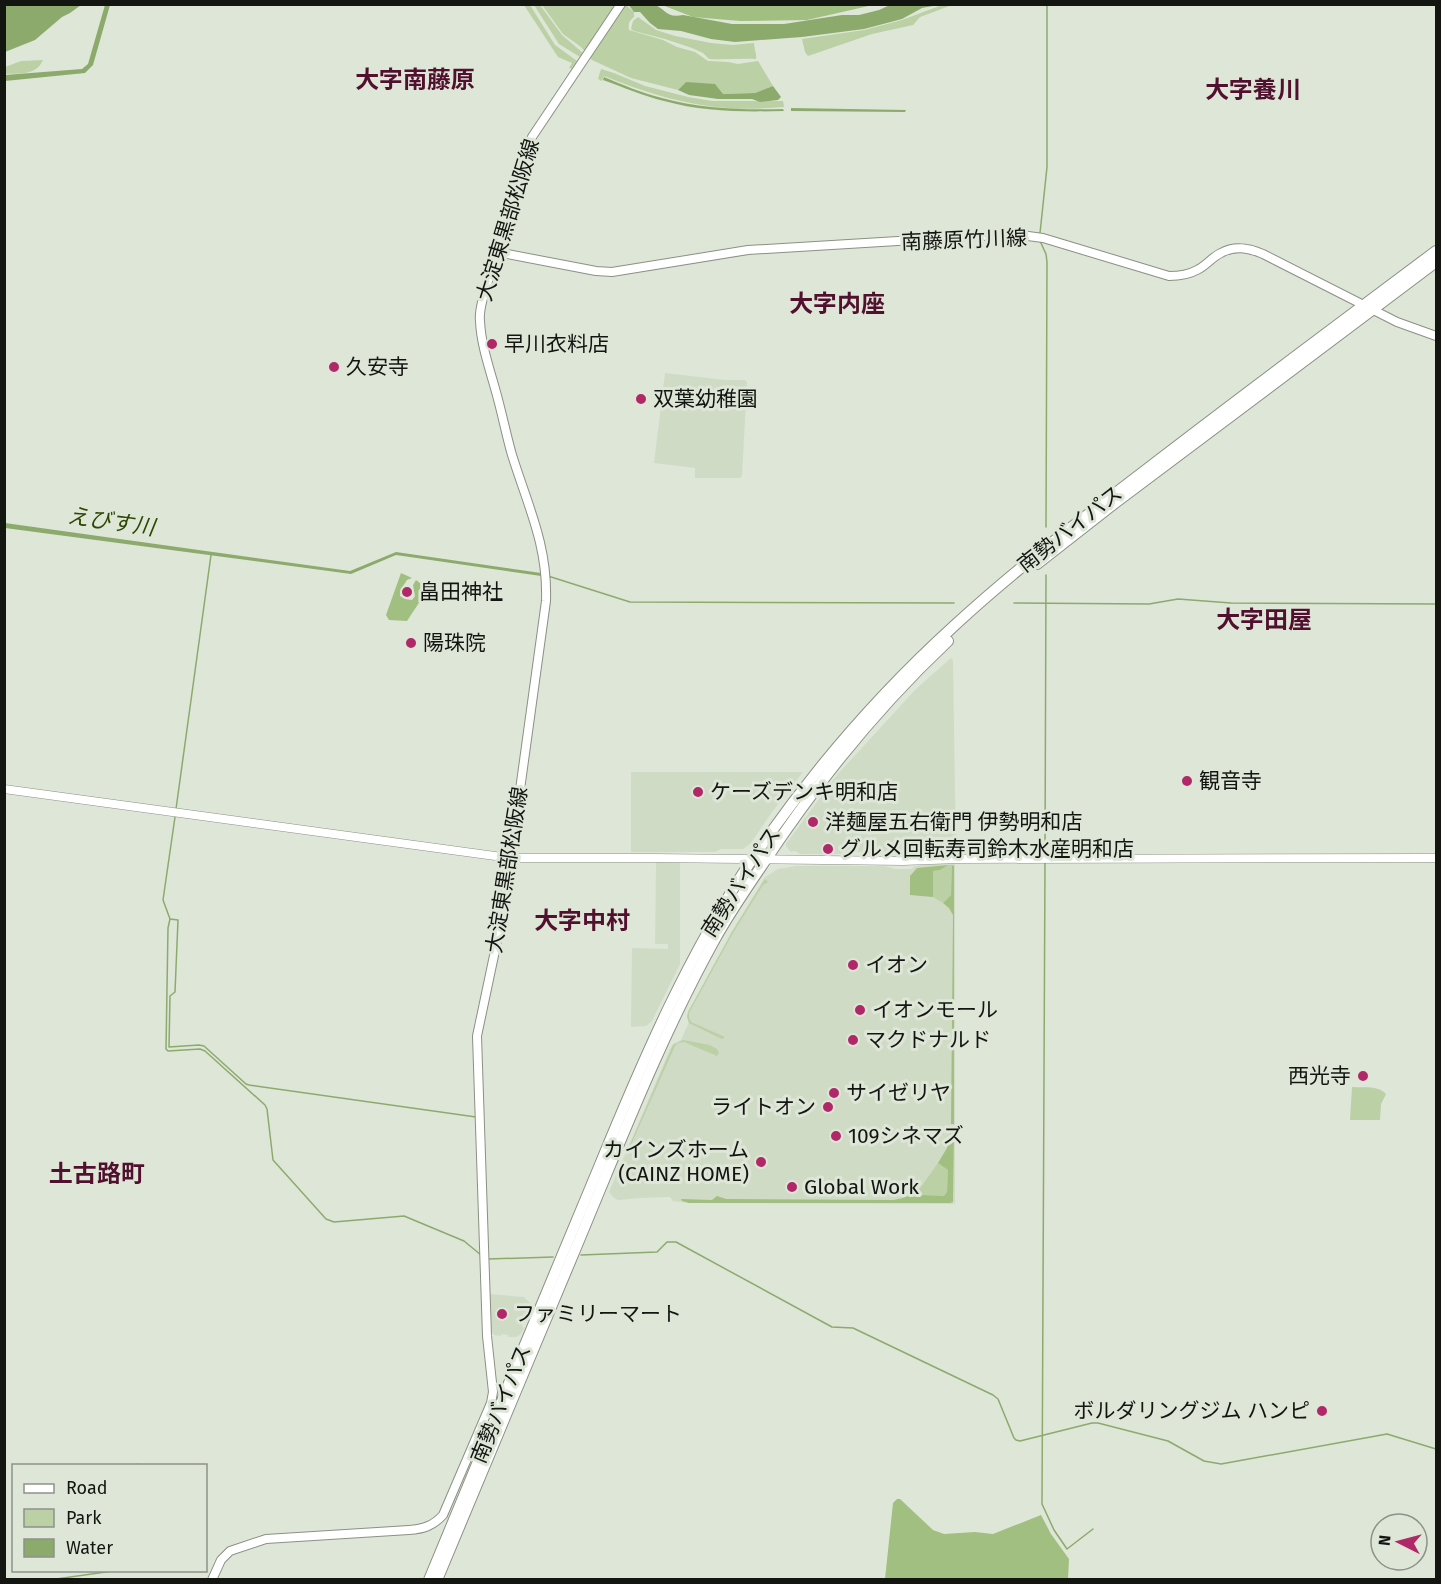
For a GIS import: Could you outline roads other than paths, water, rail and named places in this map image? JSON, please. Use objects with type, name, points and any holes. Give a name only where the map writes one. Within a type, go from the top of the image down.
[{"type":"highway","name":"南勢バイパス","points":[[437,1580],[667,1035],[715,939],[803,806],[856,738],[911,678],[965,625],[1029,570],[1369,308],[1437,251]]},
{"type":"highway","name":"南勢バイパス","points":[[429,1580],[522,1350],[655,1034],[703,940],[753,859],[803,790],[848,734],[907,671],[956,623],[1015,572],[1269,376],[1437,262]]},
{"type":"main road","name":"大淀東黒部松阪線","points":[[212,1580],[221,1560],[230,1551],[266,1539],[420,1529],[431,1526],[443,1515],[491,1403],[493,1392],[487,1336],[477,1036],[503,913],[547,581],[542,547],[512,453],[480,321],[483,298],[532,137],[621,4]]},
{"type":"main road","name":"南藤原竹川線","points":[[497,252],[612,272],[748,250],[1013,234],[1040,238],[1169,276],[1198,270],[1221,252],[1244,248],[1253,249],[1397,322],[1437,336]]},
{"type":"street","points":[[4,789],[510,858],[903,861],[1231,857],[1437,858]]},
{"type":"water","points":[[628,4],[652,4],[672,15],[732,24],[784,24],[842,15],[859,15],[890,5],[938,5],[922,8],[902,19],[864,29],[735,42],[711,39],[681,31],[658,29],[640,12],[634,12]]},
{"type":"water","points":[[4,5],[81,5],[62,17],[35,40],[5,52]]},
{"type":"water","points":[[105,5],[110,5],[93,65],[85,73],[5,81],[5,75],[82,69],[88,64]]},
{"type":"water","points":[[604,77],[677,102],[722,108],[783,109],[784,111],[723,110],[679,105],[603,80]]},
{"type":"water","points":[[686,82],[715,84],[723,94],[755,93],[773,86],[781,97],[778,100],[760,102],[752,99],[718,99],[689,95],[678,90]]},
{"type":"water","points":[[791,108],[906,110],[905,112],[791,111]]},
{"type":"water","points":[[5,523],[350,571],[396,552],[541,573],[541,576],[396,555],[351,574],[5,528]]},
{"type":"waterway","points":[[1040,233],[1047,167],[1047,4]]},
{"type":"waterway","points":[[1040,241],[1047,262],[1046,527]]},
{"type":"waterway","points":[[176,809],[211,555]]},
{"type":"waterway","points":[[1045,856],[1046,575]]},
{"type":"waterway","points":[[548,576],[630,602],[954,603]]},
{"type":"waterway","points":[[1014,603],[1149,604],[1178,599],[1231,603],[1436,604]]},
{"type":"waterway","points":[[175,817],[163,900],[170,919],[178,920],[175,992],[170,996],[169,1047],[204,1046],[249,1085],[476,1117]]},
{"type":"waterway","points":[[1045,861],[1042,1504],[1054,1530],[1067,1549],[1093,1529]]},
{"type":"waterway","points":[[170,919],[166,1049],[168,1051],[200,1049],[205,1051],[265,1105],[273,1160],[326,1219],[334,1222],[404,1216],[464,1241],[481,1255]]},
{"type":"waterway","points":[[581,1255],[657,1252],[667,1242],[676,1242],[832,1327],[853,1328],[993,1395],[998,1399],[1014,1438],[1020,1441],[1098,1423],[1168,1441],[1204,1461],[1221,1464],[1387,1434],[1436,1449]]},
{"type":"waterway","points":[[488,1259],[553,1257]]},
{"type":"waterway","points":[[49,1580],[106,1572]]},
{"type":"place","name":"早川衣料店","points":[[492,344]]},
{"type":"place","name":"久安寺","points":[[334,367]]},
{"type":"place","name":"双葉幼稚園","points":[[641,399]]},
{"type":"place","name":"畠田神社","points":[[407,592]]},
{"type":"place","name":"陽珠院","points":[[411,643]]},
{"type":"place","name":"観音寺","points":[[1187,781]]},
{"type":"place","name":"ケーズデンキ明和店","points":[[698,792]]},
{"type":"place","name":"洋麺屋五右衛門 伊勢明和店","points":[[813,822]]},
{"type":"place","name":"グルメ回転寿司鈴木水産明和店","points":[[828,849]]},
{"type":"place","name":"イオン","points":[[853,965]]},
{"type":"place","name":"イオンモール","points":[[860,1010]]},
{"type":"place","name":"マクドナルド","points":[[853,1040]]},
{"type":"place","name":"西光寺","points":[[1363,1076]]},
{"type":"place","name":"サイゼリヤ","points":[[834,1093]]},
{"type":"place","name":"ライトオン","points":[[828,1107]]},
{"type":"place","name":"109シネマズ","points":[[836,1136]]},
{"type":"place","name":"カインズホーム (CAINZ HOME)","points":[[761,1162]]},
{"type":"place","name":"Global Work","points":[[792,1187]]},
{"type":"place","name":"ファミリーマート","points":[[502,1314]]},
{"type":"place","name":"ボルダリングジム ハンピ","points":[[1322,1411]]},
{"type":"district","name":"大字南藤原","points":[[415,80]]},
{"type":"district","name":"大字養川","points":[[1253,90]]},
{"type":"district","name":"大字内座","points":[[837,304]]},
{"type":"district","name":"大字田屋","points":[[1264,620]]},
{"type":"district","name":"大字中村","points":[[582,921]]},
{"type":"district","name":"土古路町","points":[[97,1174]]},
{"type":"water label","name":"えびす川","points":[[111,521]]}]
